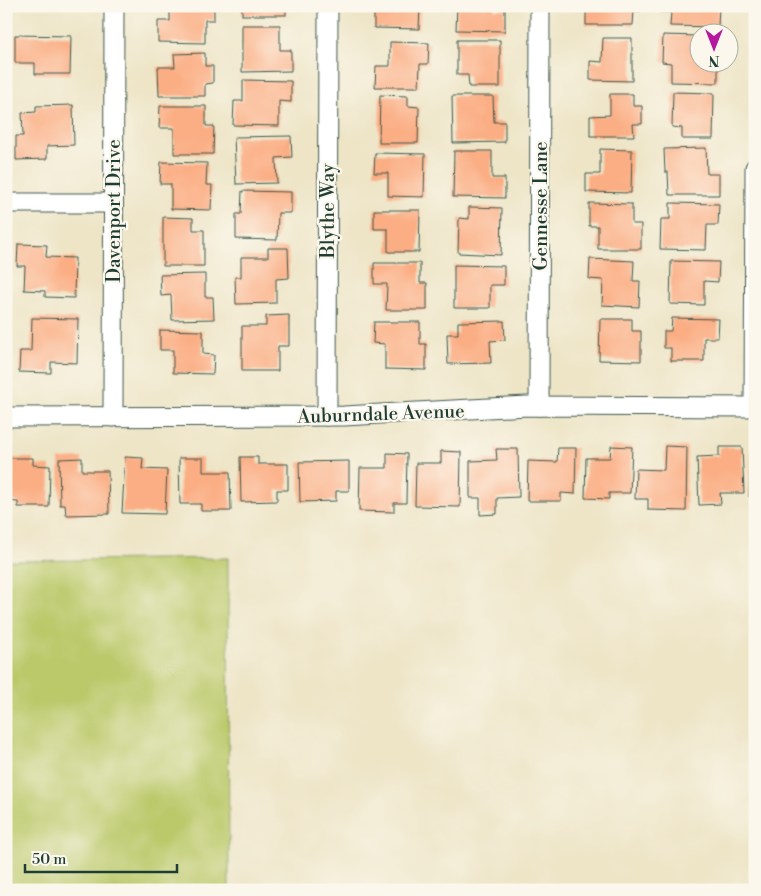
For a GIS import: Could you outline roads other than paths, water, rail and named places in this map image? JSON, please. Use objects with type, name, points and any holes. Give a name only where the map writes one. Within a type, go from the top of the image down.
[{"type":"street","name":"Davenport Drive","points":[[113,417],[114,6]]},
{"type":"street","name":"Blythe Way","points":[[327,416],[328,6]]},
{"type":"street","name":"Gennesse Lane","points":[[539,406],[540,6]]},
{"type":"street","points":[[754,407],[755,168]]},
{"type":"street","points":[[6,203],[113,203]]},
{"type":"street","name":"Auburndale Avenue","points":[[6,417],[327,416],[539,406],[754,407]]}]
